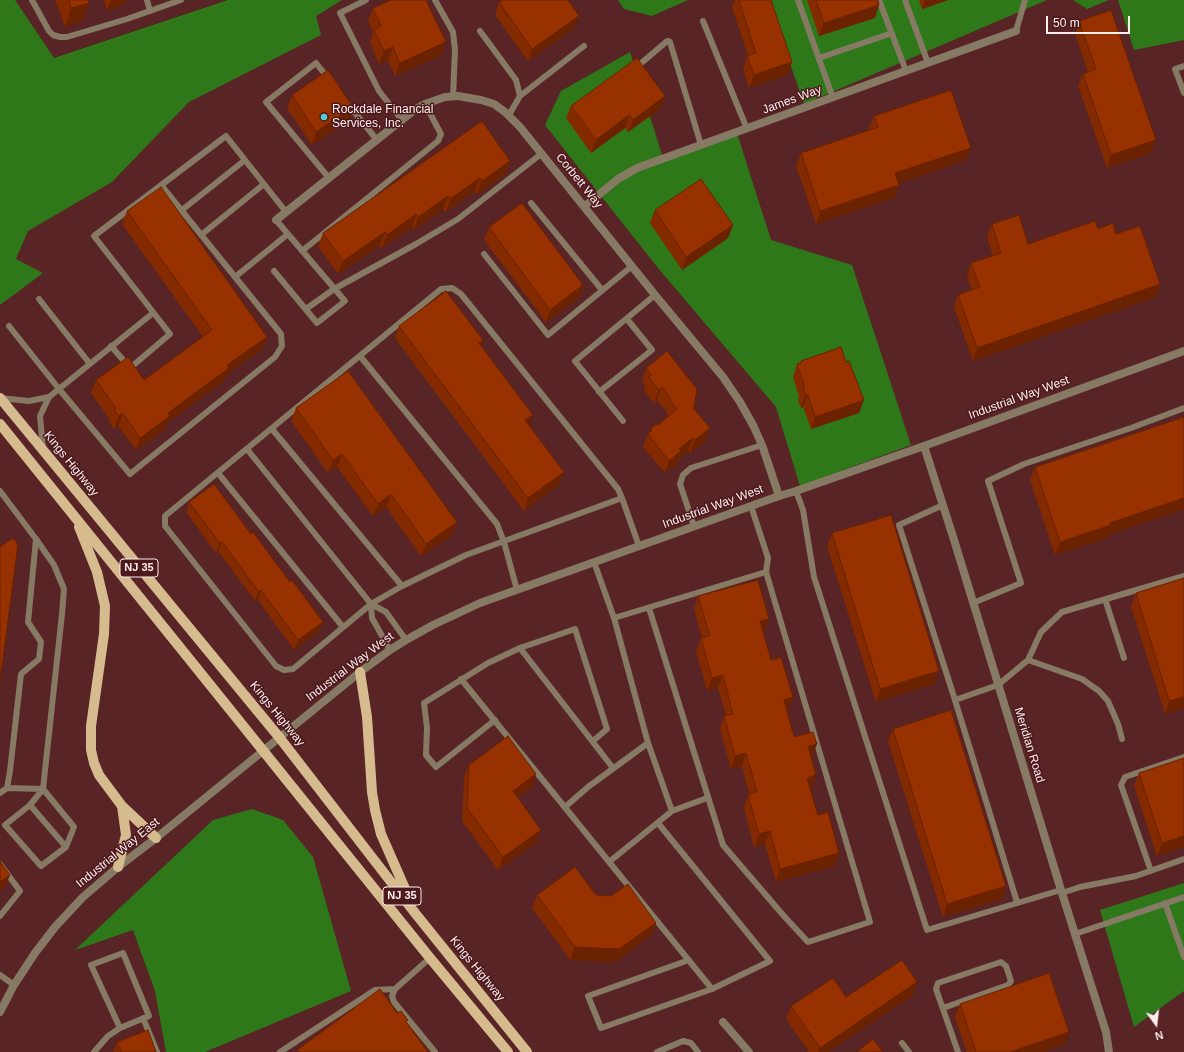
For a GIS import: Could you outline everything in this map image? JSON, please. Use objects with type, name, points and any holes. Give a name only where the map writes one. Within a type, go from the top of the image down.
[{"type":"main road","name":"Kings Highway","points":[[0,398],[279,737],[415,913],[527,1052]]},
{"type":"main road","name":"NJ 35","points":[[0,424],[430,958],[508,1052]]},
{"type":"main road","points":[[74,515],[97,572],[105,606],[104,634],[91,726],[91,750],[94,763],[99,775],[122,806],[156,838]]},
{"type":"main road","points":[[360,672],[367,717],[372,792],[375,810],[381,834],[415,913]]},
{"type":"main road","points":[[118,867],[126,835],[122,806]]},
{"type":"street","name":"James Way","points":[[585,206],[618,179],[637,168],[1016,31]]},
{"type":"street","name":"Corbett Way","points":[[276,220],[402,120],[425,104],[445,97],[468,97],[494,104],[509,115],[520,127],[585,206],[655,296],[723,377],[740,402],[762,445],[779,496]]},
{"type":"street","name":"Industrial Way West","points":[[279,737],[390,650],[406,640],[480,602],[924,446],[1184,352]]},
{"type":"street","name":"Meridian Road","points":[[924,446],[1106,1032],[1109,1052]]},
{"type":"street","name":"Industrial Way East","points":[[0,1012],[14,985],[35,953],[55,927],[82,897],[279,737]]},
{"type":"street","points":[[723,1022],[749,1052]]},
{"type":"lane","points":[[32,0],[49,31],[60,37],[68,37],[181,0]]},
{"type":"lane","points":[[147,0],[150,11]]},
{"type":"lane","points":[[366,0],[340,13],[379,91],[402,120]]},
{"type":"lane","points":[[435,0],[453,32],[455,50],[453,97]]},
{"type":"lane","points":[[798,0],[833,98]]},
{"type":"lane","points":[[879,0],[906,71]]},
{"type":"lane","points":[[905,0],[928,63]]},
{"type":"lane","points":[[1016,31],[1025,0]]},
{"type":"lane","points":[[703,21],[747,129]]},
{"type":"lane","points":[[480,32],[516,80],[520,96]]},
{"type":"lane","points":[[819,58],[892,33]]},
{"type":"lane","points":[[639,65],[666,42],[670,42],[702,145]]},
{"type":"lane","points":[[509,115],[520,96],[584,46]]},
{"type":"lane","points":[[329,178],[266,102],[316,63],[330,81]]},
{"type":"lane","points":[[1184,66],[1175,68],[1184,93]]},
{"type":"lane","points":[[344,98],[377,140]]},
{"type":"lane","points":[[302,251],[438,141],[441,134],[425,104]]},
{"type":"lane","points":[[111,346],[130,368],[170,334],[94,236],[226,136],[286,212]]},
{"type":"lane","points":[[306,310],[334,289],[458,219],[541,154]]},
{"type":"lane","points":[[182,210],[245,160]]},
{"type":"lane","points":[[201,235],[264,184]]},
{"type":"lane","points":[[9,326],[130,474],[275,357],[282,346],[281,334],[161,185]]},
{"type":"lane","points":[[531,204],[602,290]]},
{"type":"lane","points":[[274,271],[317,323],[345,301],[276,220]]},
{"type":"lane","points":[[235,277],[288,234]]},
{"type":"lane","points":[[484,254],[548,335],[632,266]]},
{"type":"lane","points":[[622,498],[466,555],[402,586],[371,604],[293,669],[284,670],[276,666],[165,526],[165,516],[442,289],[452,288],[461,294],[618,490],[622,498],[639,546]]},
{"type":"lane","points":[[623,421],[575,361],[655,296]]},
{"type":"lane","points":[[39,299],[90,364]]},
{"type":"lane","points":[[0,398],[29,401],[48,397],[153,313]]},
{"type":"lane","points":[[599,392],[652,350],[627,319]]},
{"type":"lane","points":[[360,356],[497,524],[504,542],[517,590]]},
{"type":"lane","points":[[43,451],[40,416],[48,397]]},
{"type":"lane","points":[[973,603],[1021,583],[988,481],[1024,464],[1131,428],[1184,408]]},
{"type":"lane","points":[[272,429],[402,586]]},
{"type":"lane","points":[[694,526],[680,484],[683,475],[690,468],[762,445]]},
{"type":"lane","points":[[247,449],[371,604],[386,612],[406,640]]},
{"type":"lane","points":[[218,473],[343,627]]},
{"type":"lane","points":[[0,491],[54,565],[64,589],[43,789],[30,805],[5,825],[41,866],[66,847],[74,827],[43,789],[6,788]]},
{"type":"lane","points":[[796,491],[802,510],[814,576],[927,930],[1017,902],[1061,891],[1136,876],[1184,859]]},
{"type":"lane","points":[[943,505],[899,525],[1017,902]]},
{"type":"lane","points":[[649,608],[707,798],[723,845],[808,942],[870,922],[766,572],[768,558],[751,506]]},
{"type":"lane","points":[[0,793],[6,788],[10,771],[21,674],[39,659],[41,642],[28,622],[36,539]]},
{"type":"lane","points":[[594,562],[614,618],[648,743],[672,811]]},
{"type":"lane","points":[[614,618],[766,572]]},
{"type":"lane","points":[[955,700],[998,685],[1028,660],[1041,632],[1062,612],[1184,576]]},
{"type":"lane","points":[[1106,599],[1124,658]]},
{"type":"lane","points":[[371,604],[372,618],[390,650]]},
{"type":"lane","points":[[495,720],[436,767],[426,755],[427,728],[424,703],[488,663],[520,648],[575,629],[606,729],[593,741]]},
{"type":"lane","points":[[520,648],[613,768]]},
{"type":"lane","points":[[1028,660],[1082,679],[1099,691],[1108,700],[1118,724],[1122,739]]},
{"type":"lane","points":[[461,679],[712,989]]},
{"type":"lane","points":[[565,807],[588,787],[648,743]]},
{"type":"lane","points":[[1151,870],[1121,785],[1125,777],[1184,757]]},
{"type":"lane","points":[[609,862],[672,811],[707,798]]},
{"type":"lane","points":[[30,805],[66,847]]},
{"type":"lane","points":[[658,823],[770,961],[740,977],[712,989],[601,1028],[588,996],[688,960]]},
{"type":"lane","points":[[0,864],[20,890],[0,916]]},
{"type":"lane","points":[[1075,934],[1184,897]]},
{"type":"lane","points":[[1164,904],[1184,956]]},
{"type":"lane","points":[[94,1052],[108,1036],[120,1028],[149,1016],[123,953],[92,965],[120,1028]]},
{"type":"lane","points":[[430,958],[395,989],[392,996],[394,1002],[435,1052]]},
{"type":"lane","points":[[943,1008],[1008,985],[1011,981],[1006,966],[1001,962],[938,983],[936,989],[958,1052]]},
{"type":"lane","points":[[0,975],[14,985]]},
{"type":"lane","points":[[280,1052],[375,990],[395,989]]},
{"type":"lane","points":[[143,1018],[157,1052]]},
{"type":"lane","points":[[657,1052],[683,1041],[691,1043],[698,1052]]},
{"type":"lane","points":[[902,1043],[909,1052]]},
{"type":"green space","points":[[0,0],[15,0],[54,58],[228,0],[342,0],[316,16],[321,35],[189,102],[112,182],[28,231],[16,259],[43,273],[0,305]]},
{"type":"green space","points":[[618,0],[688,0],[652,16],[624,9]]},
{"type":"green space","points":[[768,0],[1047,0],[804,104]]},
{"type":"green space","points":[[1073,0],[1109,0],[1087,9]]},
{"type":"green space","points":[[1118,0],[1184,0],[1184,40],[1134,50]]},
{"type":"green space","points":[[630,52],[663,158],[736,130],[771,240],[852,265],[911,445],[800,486],[776,407],[658,268],[545,125],[561,91]]},
{"type":"green space","points":[[252,809],[283,820],[313,857],[351,991],[205,1052],[166,1052],[155,991],[133,930],[75,950],[213,820]]},
{"type":"green space","points":[[1184,883],[1184,991],[1134,1027],[1100,910]]},
{"type":"building","points":[[69,0],[88,0],[89,3],[71,8]]},
{"type":"building","points":[[391,0],[426,0],[446,42],[400,63],[393,47],[384,51],[374,30],[381,26],[373,8]]},
{"type":"building","points":[[503,0],[568,0],[579,16],[532,49],[499,2]]},
{"type":"building","points":[[739,0],[771,0],[792,62],[754,75],[747,56],[756,53]]},
{"type":"building","points":[[816,0],[878,0],[879,5],[824,23]]},
{"type":"building","points":[[1111,10],[1156,140],[1111,155],[1083,74],[1096,69],[1079,21]]},
{"type":"building","points":[[637,58],[665,96],[633,120],[629,115],[596,140],[571,106]]},
{"type":"building","points":[[328,70],[353,107],[316,132],[292,95]]},
{"type":"building","points":[[951,90],[971,148],[895,173],[899,185],[820,211],[801,153],[878,127],[874,116]]},
{"type":"building","points":[[482,121],[510,161],[482,181],[480,178],[450,199],[448,196],[418,217],[416,214],[387,235],[385,232],[343,261],[323,233]]},
{"type":"building","points":[[701,179],[733,225],[686,257],[655,210]]},
{"type":"building","points":[[161,187],[267,337],[227,365],[229,368],[168,413],[170,416],[140,438],[123,413],[119,416],[114,410],[116,408],[96,380],[128,357],[144,380],[212,330],[127,211]]},
{"type":"building","points":[[522,203],[583,285],[550,310],[489,227]]},
{"type":"building","points":[[1019,215],[1028,244],[1095,221],[1098,229],[1113,223],[1116,234],[1140,226],[1160,284],[977,348],[958,295],[980,287],[971,263],[1001,253],[992,224]]},
{"type":"building","points":[[446,291],[483,340],[479,343],[533,415],[525,420],[564,472],[528,498],[399,326]]},
{"type":"building","points":[[841,347],[846,362],[849,361],[864,400],[815,417],[808,395],[805,395],[803,387],[805,387],[797,364],[802,362],[801,361]]},
{"type":"building","points":[[667,351],[697,389],[694,409],[710,428],[695,440],[693,438],[679,449],[681,451],[669,461],[648,434],[652,430],[651,428],[656,424],[658,425],[677,409],[662,387],[659,390],[648,377],[652,375],[646,368]]},
{"type":"building","points":[[348,371],[457,522],[426,544],[391,494],[378,504],[342,454],[333,460],[296,408]]},
{"type":"building","points":[[1184,417],[1184,498],[1060,542],[1035,467]]},
{"type":"building","points":[[214,484],[251,534],[253,532],[290,582],[292,580],[323,622],[298,640],[261,590],[259,592],[222,542],[220,543],[189,502]]},
{"type":"building","points":[[891,515],[939,671],[880,689],[832,533]]},
{"type":"building","points":[[13,538],[18,544],[0,682],[0,547]]},
{"type":"building","points":[[1184,578],[1184,697],[1169,701],[1136,593]]},
{"type":"building","points":[[758,580],[769,619],[760,621],[771,660],[781,657],[793,697],[784,700],[794,737],[813,732],[817,744],[808,746],[816,775],[807,778],[818,815],[828,812],[839,853],[780,869],[770,831],[759,834],[748,795],[757,792],[746,753],[735,756],[724,716],[733,714],[723,675],[712,678],[701,638],[710,636],[698,596]]},
{"type":"building","points":[[951,710],[1006,886],[947,904],[893,729]]},
{"type":"building","points":[[508,736],[536,774],[513,791],[541,830],[503,857],[467,808],[469,765]]},
{"type":"building","points":[[1184,758],[1184,836],[1162,843],[1139,773]]},
{"type":"building","points":[[0,861],[10,875],[0,882]]},
{"type":"building","points":[[575,867],[596,895],[611,896],[628,884],[656,923],[619,949],[575,947],[537,895]]},
{"type":"building","points":[[902,960],[917,982],[820,1048],[791,1006],[833,978],[846,997]]},
{"type":"building","points":[[1049,973],[1069,1032],[1010,1052],[976,1052],[960,1004]]},
{"type":"building","points":[[380,989],[397,1013],[401,1011],[408,1020],[406,1022],[428,1052],[299,1052],[297,1050]]},
{"type":"building","points":[[148,1030],[156,1052],[121,1052],[117,1042]]},
{"type":"building","points":[[873,1039],[883,1052],[857,1052]]},
{"type":"place","name":"Rockdale Financial Services, Inc.","points":[[324,117]]}]
